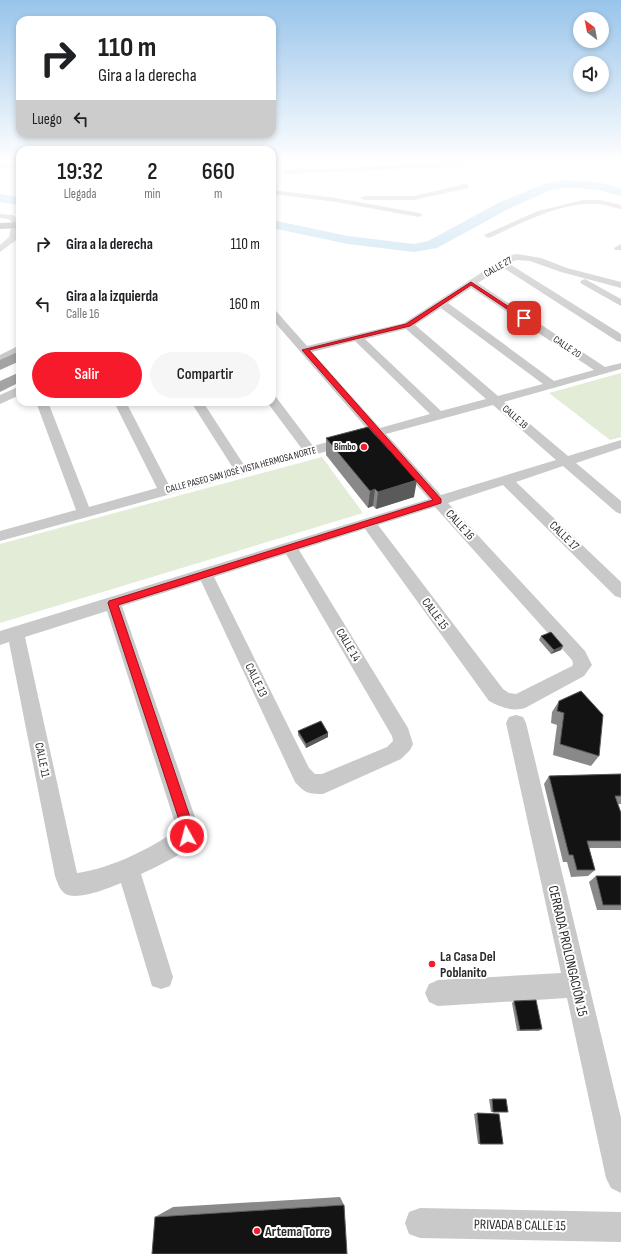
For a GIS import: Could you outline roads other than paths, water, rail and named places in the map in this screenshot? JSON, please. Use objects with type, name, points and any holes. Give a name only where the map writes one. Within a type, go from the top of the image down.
[{"type":"main road","points":[[0,226],[16,230]]},
{"type":"main road","points":[[0,366],[16,357]]},
{"type":"main road","points":[[0,387],[16,378]]},
{"type":"street","points":[[488,235],[524,221]]},
{"type":"street","points":[[2,246],[16,231]]},
{"type":"street","name":"CALLE 27","points":[[305,350],[408,325],[502,263],[516,257],[529,258],[564,270]]},
{"type":"street","points":[[502,263],[621,339]]},
{"type":"street","points":[[564,270],[621,285]]},
{"type":"street","points":[[564,270],[621,303]]},
{"type":"street","name":"CALLE 20","points":[[471,283],[603,371]]},
{"type":"street","points":[[442,303],[552,385]]},
{"type":"street","name":"CALLE 18","points":[[408,325],[621,509]]},
{"type":"street","name":"CALLE 16","points":[[278,327],[305,350],[438,501],[580,656],[583,665],[578,672],[518,702],[506,702]]},
{"type":"street","points":[[357,337],[439,416]]},
{"type":"street","points":[[0,358],[16,350]]},
{"type":"street","name":"CALLE PASEO SAN JOSÉ VISTA HERMOSA NORTE","points":[[0,536],[621,366]]},
{"type":"street","points":[[0,400],[16,392]]},
{"type":"street","points":[[276,405],[310,451]]},
{"type":"street","points":[[44,406],[84,513]]},
{"type":"street","points":[[122,406],[165,491]]},
{"type":"street","points":[[200,406],[241,470]]},
{"type":"street","points":[[8,636],[621,444]]},
{"type":"street","name":"CALLE 17","points":[[506,480],[621,592]]},
{"type":"street","name":"CALLE 15","points":[[368,523],[496,695],[506,702]]},
{"type":"street","name":"CALLE 14","points":[[290,548],[401,734],[403,744],[394,753],[323,784],[310,784]]},
{"type":"street","name":"CALLE 13","points":[[205,574],[302,775],[310,784]]},
{"type":"street","points":[[113,603],[186,823],[187,836],[173,846],[128,868],[161,977]]},
{"type":"street","name":"CALLE 11","points":[[8,636],[66,876],[72,885],[84,885],[128,868]]},
{"type":"street","name":"CERRADA PROLONGACIÓN 15","points":[[516,723],[575,985],[621,1178]]},
{"type":"street","points":[[438,993],[575,985]]},
{"type":"street","name":"PRIVADA B CALLE 15","points":[[420,1223],[621,1227]]},
{"type":"waterway","points":[[276,225],[348,240],[414,248],[432,245],[477,221]]},
{"type":"place","name":"Bimbo","points":[[364,447]]},
{"type":"place","name":"La Casa Del Poblanito","points":[[432,964]]},
{"type":"place","name":"Artema Torre","points":[[257,1231]]}]
